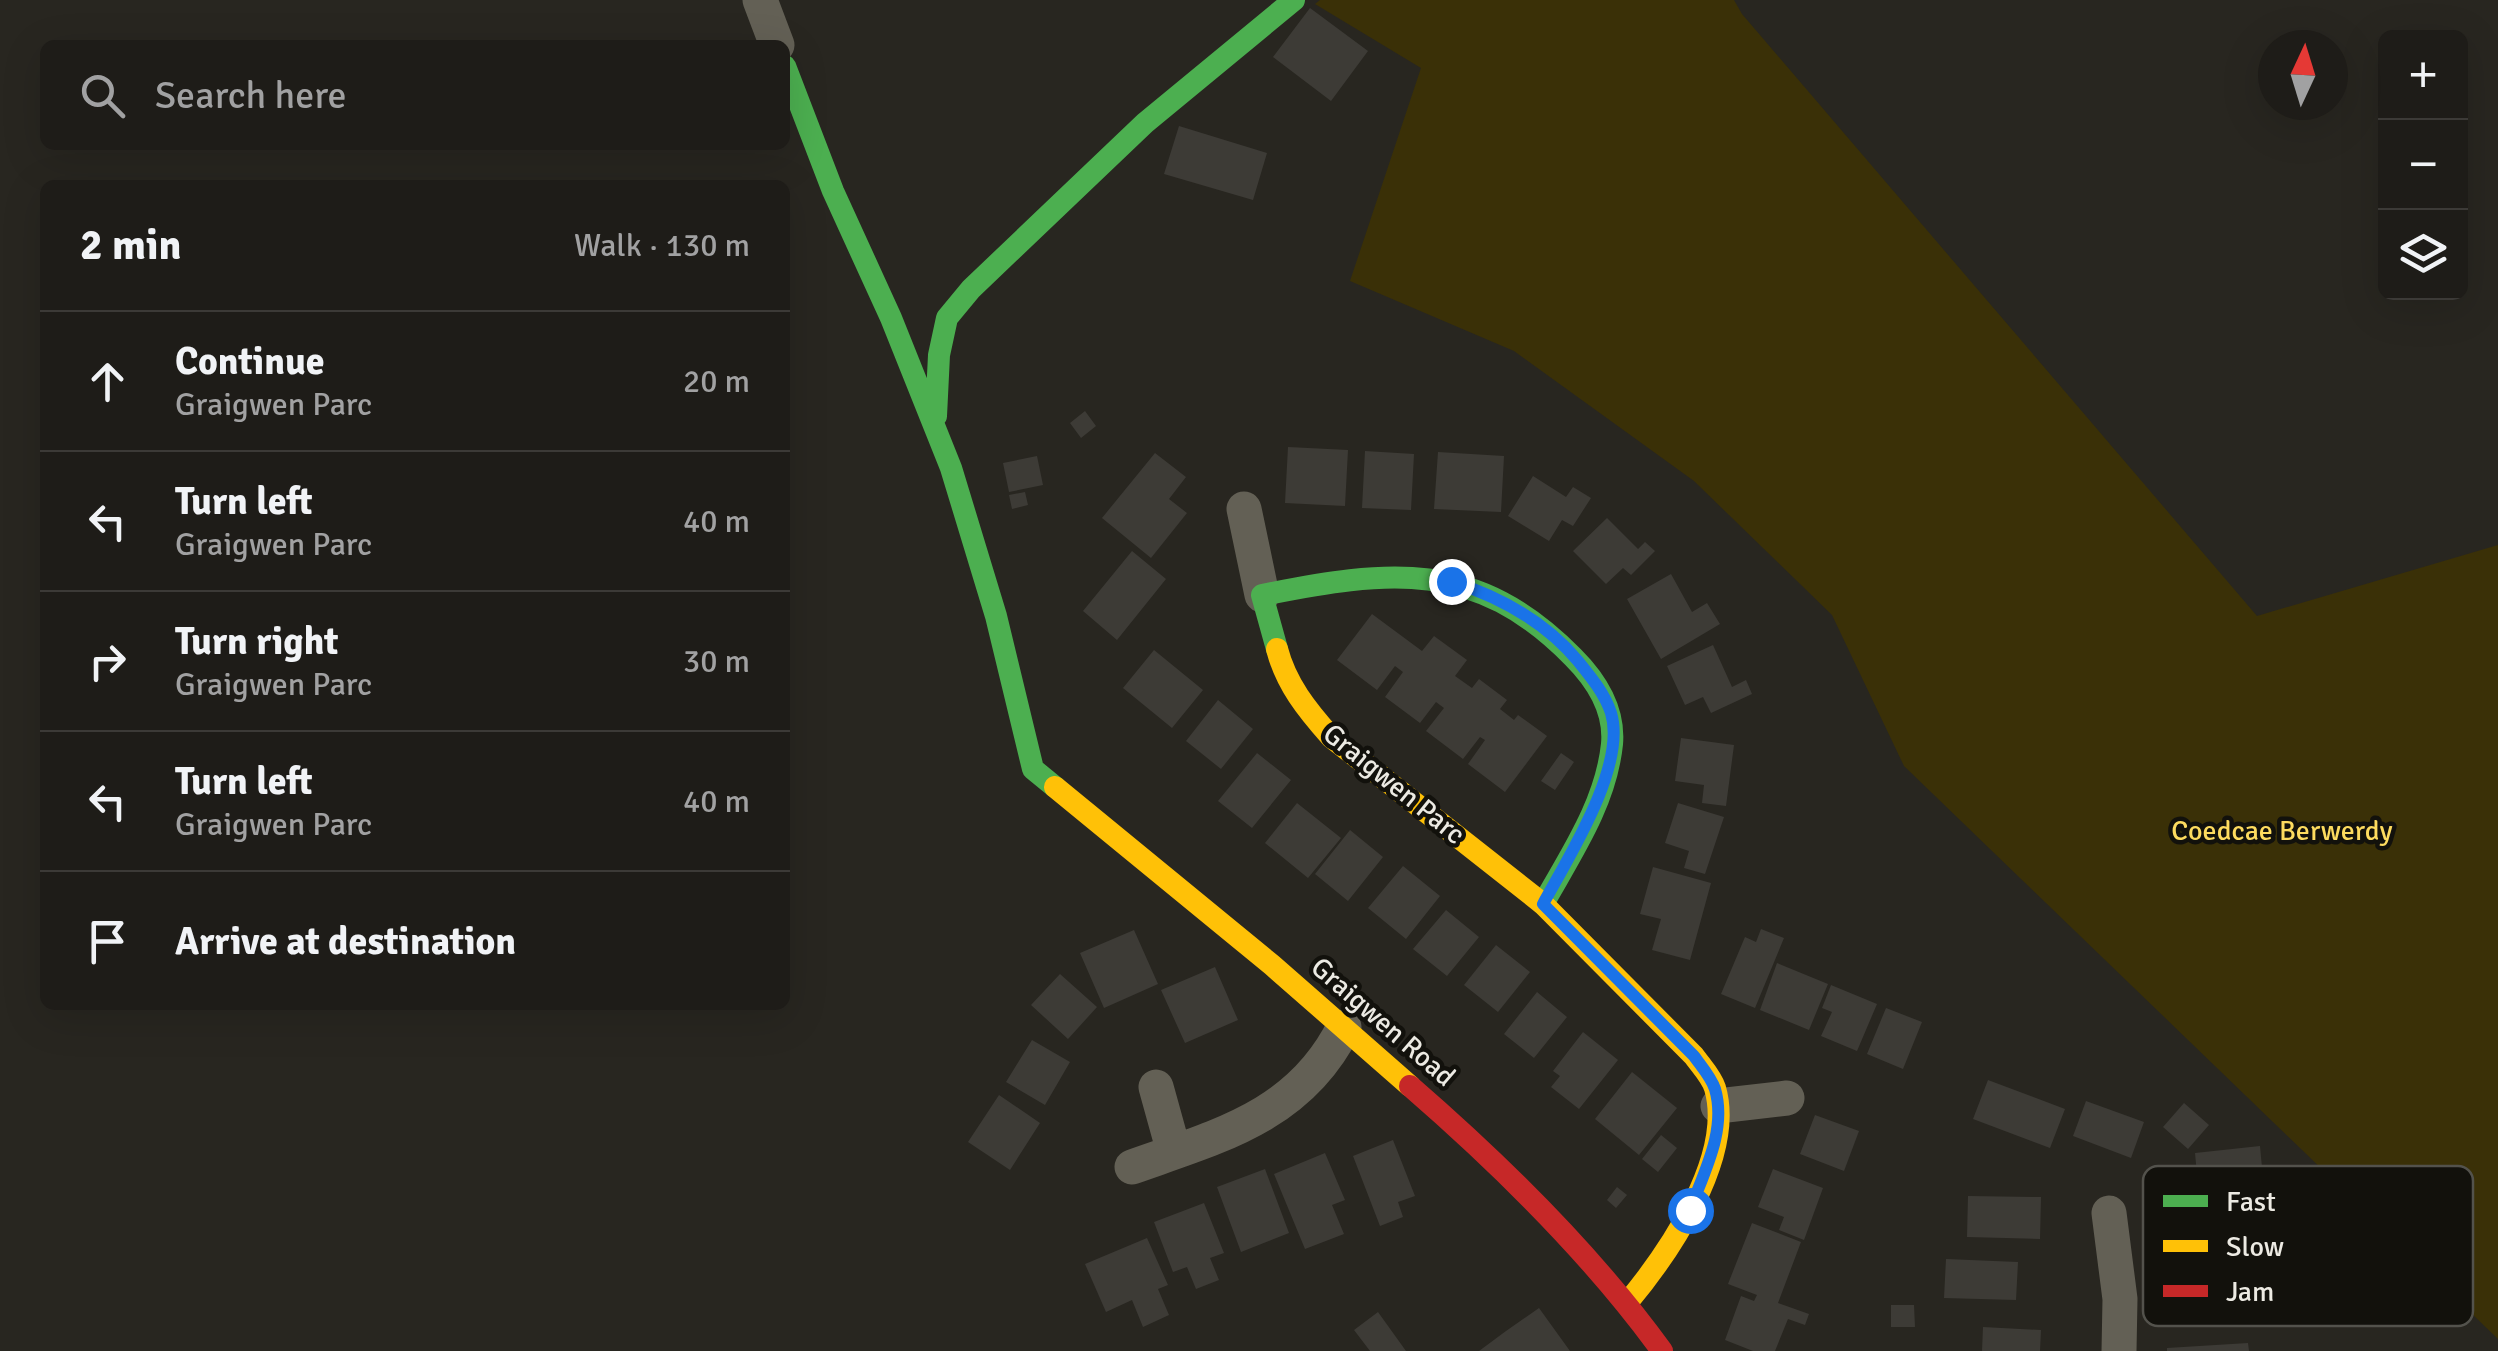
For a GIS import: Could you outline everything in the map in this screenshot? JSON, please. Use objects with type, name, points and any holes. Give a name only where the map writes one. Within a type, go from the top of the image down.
[{"type":"street","points":[[760,0],[775,40]]},
{"type":"street","points":[[891,318],[913,328],[928,329],[947,318],[994,264],[1145,123],[1294,0]]},
{"type":"street","points":[[790,79],[833,191],[936,426]]},
{"type":"street","points":[[936,426],[938,355],[947,318]]},
{"type":"street","name":"Graigwen Road","points":[[936,426],[996,616],[1033,769],[1344,1027],[1472,1140],[1627,1303],[1662,1351]]},
{"type":"street","points":[[1244,509],[1262,595],[1328,580],[1416,575],[1451,581],[1522,612],[1560,640],[1595,682],[1612,714],[1612,745],[1602,791],[1543,904]]},
{"type":"street","name":"Graigwen Parc","points":[[1262,595],[1283,674],[1331,737],[1543,904],[1694,1056],[1714,1085],[1718,1106]]},
{"type":"street","points":[[1132,1167],[1256,1120],[1300,1089],[1328,1058],[1344,1027]]},
{"type":"street","points":[[1156,1088],[1174,1152]]},
{"type":"street","points":[[1627,1303],[1669,1252],[1690,1210],[1714,1146],[1718,1106],[1787,1098]]},
{"type":"street","points":[[2110,1213],[2120,1299],[2119,1351]]},
{"type":"green space","name":"Coedcae Berwerdy","points":[[1320,0],[1734,0],[2257,616],[2498,545],[2498,1339],[2473,1315],[2473,1166],[2319,1166],[1904,766],[1832,615],[1694,481],[1514,351],[1350,281],[1421,68],[1315,4]]},
{"type":"building","points":[[1310,8],[1368,51],[1331,101],[1273,57]]},
{"type":"building","points":[[1179,126],[1267,153],[1253,200],[1164,174]]},
{"type":"building","points":[[1085,411],[1096,426],[1081,438],[1070,423]]},
{"type":"building","points":[[1288,447],[1348,450],[1345,506],[1285,503]]},
{"type":"building","points":[[1365,451],[1414,454],[1411,510],[1362,508]]},
{"type":"building","points":[[1438,452],[1504,456],[1501,512],[1434,509]]},
{"type":"building","points":[[1155,453],[1186,477],[1169,499],[1187,513],[1151,558],[1102,518]]},
{"type":"building","points":[[1037,456],[1043,485],[1009,492],[1003,463]]},
{"type":"building","points":[[1533,476],[1566,497],[1573,487],[1591,498],[1573,526],[1562,520],[1549,541],[1508,516]]},
{"type":"building","points":[[1025,492],[1028,505],[1012,509],[1009,495]]},
{"type":"building","points":[[1607,518],[1638,549],[1645,542],[1655,551],[1631,575],[1623,568],[1606,584],[1573,551]]},
{"type":"building","points":[[1132,551],[1166,579],[1117,640],[1083,611]]},
{"type":"building","points":[[1671,574],[1692,612],[1707,603],[1720,624],[1661,659],[1627,599]]},
{"type":"building","points":[[1372,614],[1422,651],[1434,636],[1467,660],[1455,676],[1472,688],[1479,679],[1507,700],[1500,709],[1514,720],[1518,715],[1547,736],[1505,792],[1468,764],[1485,740],[1480,737],[1463,759],[1426,731],[1444,708],[1436,702],[1420,723],[1385,697],[1403,672],[1395,666],[1377,690],[1337,660]]},
{"type":"building","points":[[1713,645],[1732,687],[1746,680],[1752,694],[1711,713],[1703,697],[1685,705],[1667,666]]},
{"type":"building","points":[[1154,650],[1203,690],[1172,728],[1123,688]]},
{"type":"building","points":[[1218,700],[1253,729],[1221,769],[1186,741]]},
{"type":"building","points":[[1681,738],[1734,745],[1726,806],[1702,803],[1704,785],[1675,781]]},
{"type":"building","points":[[1257,753],[1291,780],[1252,828],[1218,801]]},
{"type":"building","points":[[1561,753],[1574,762],[1555,790],[1541,781]]},
{"type":"building","points":[[1297,803],[1341,838],[1308,878],[1265,843]]},
{"type":"building","points":[[1678,803],[1724,817],[1705,874],[1684,868],[1689,851],[1665,843]]},
{"type":"building","points":[[1350,830],[1383,857],[1348,901],[1315,874]]},
{"type":"building","points":[[1403,866],[1440,896],[1406,939],[1368,908]]},
{"type":"building","points":[[1653,867],[1711,883],[1690,960],[1652,950],[1661,919],[1640,914]]},
{"type":"building","points":[[1446,910],[1479,937],[1447,976],[1413,949]]},
{"type":"building","points":[[1761,929],[1784,938],[1755,1008],[1721,994],[1745,937],[1756,942]]},
{"type":"building","points":[[1134,930],[1158,984],[1104,1008],[1080,953]]},
{"type":"building","points":[[1496,945],[1530,972],[1498,1012],[1464,985]]},
{"type":"building","points":[[1777,963],[1828,984],[1809,1030],[1760,1010]]},
{"type":"building","points":[[1215,967],[1238,1020],[1185,1043],[1161,990]]},
{"type":"building","points":[[1060,974],[1097,1007],[1068,1039],[1031,1005]]},
{"type":"building","points":[[1831,985],[1877,1004],[1857,1051],[1821,1036],[1832,1012],[1822,1008]]},
{"type":"building","points":[[1537,992],[1567,1017],[1534,1058],[1504,1034]]},
{"type":"building","points":[[1886,1008],[1922,1022],[1903,1069],[1867,1054]]},
{"type":"building","points":[[1583,1032],[1618,1060],[1579,1109],[1551,1087],[1560,1076],[1553,1071]]},
{"type":"building","points":[[1032,1040],[1070,1062],[1045,1105],[1006,1082]]},
{"type":"building","points":[[1632,1072],[1677,1108],[1639,1155],[1595,1119]]},
{"type":"building","points":[[1988,1080],[2065,1109],[2050,1148],[1973,1119]]},
{"type":"building","points":[[999,1095],[1040,1123],[1010,1170],[968,1142]]},
{"type":"building","points":[[2086,1101],[2144,1122],[2131,1158],[2073,1136]]},
{"type":"building","points":[[2184,1103],[2209,1125],[2188,1149],[2163,1127]]},
{"type":"building","points":[[1815,1115],[1859,1131],[1844,1171],[1800,1154]]},
{"type":"building","points":[[1661,1135],[1677,1148],[1658,1172],[1642,1159]]},
{"type":"building","points":[[1393,1140],[1415,1196],[1398,1202],[1403,1217],[1380,1226],[1353,1156]]},
{"type":"building","points":[[2260,1146],[2262,1166],[2196,1166],[2195,1153]]},
{"type":"building","points":[[1325,1153],[1345,1200],[1332,1205],[1344,1234],[1305,1249],[1274,1174]]},
{"type":"building","points":[[1265,1169],[1289,1233],[1241,1252],[1217,1187]]},
{"type":"building","points":[[1773,1169],[1823,1188],[1804,1240],[1779,1230],[1784,1217],[1758,1207]]},
{"type":"building","points":[[1617,1187],[1627,1195],[1616,1208],[1607,1200]]},
{"type":"building","points":[[1968,1196],[2041,1197],[2040,1239],[1967,1237]]},
{"type":"building","points":[[1204,1203],[1224,1253],[1210,1258],[1219,1280],[1196,1289],[1187,1267],[1173,1272],[1154,1222]]},
{"type":"building","points":[[1752,1223],[1801,1242],[1778,1303],[1809,1314],[1805,1325],[1788,1319],[1775,1351],[1753,1351],[1725,1340],[1741,1296],[1754,1301],[1757,1295],[1728,1284]]},
{"type":"building","points":[[1147,1238],[1168,1285],[1158,1289],[1169,1315],[1143,1327],[1132,1300],[1106,1312],[1085,1264]]},
{"type":"building","points":[[1946,1259],[2018,1262],[2016,1300],[1944,1298]]},
{"type":"building","points":[[1891,1305],[1914,1305],[1915,1327],[1891,1327]]},
{"type":"building","points":[[1539,1308],[1570,1351],[1479,1351],[1506,1331]]},
{"type":"building","points":[[1378,1312],[1406,1351],[1370,1351],[1354,1330]]},
{"type":"building","points":[[1983,1327],[2041,1330],[2040,1351],[1982,1351]]},
{"type":"building","points":[[2248,1343],[2249,1351],[2167,1351],[2167,1348]]},
{"type":"traffic: fast","points":[[936,416],[939,355],[947,318],[971,289],[1145,123],[1294,0]]},
{"type":"traffic: fast","points":[[790,79],[833,191],[891,318],[951,468],[996,616],[1033,769],[1055,787]]},
{"type":"traffic: fast","points":[[1277,649],[1262,595],[1350,580],[1390,578],[1465,587],[1501,602],[1537,625],[1573,657],[1602,696],[1610,719],[1612,744],[1595,807],[1543,904]]},
{"type":"traffic: slow","points":[[1277,649],[1298,696],[1331,737],[1543,904],[1694,1056],[1711,1079],[1719,1115],[1707,1173],[1678,1232],[1627,1303]]},
{"type":"traffic: slow","points":[[1055,787],[1272,965],[1410,1086]]},
{"type":"traffic: jam","points":[[1410,1086],[1544,1211],[1662,1351]]},
{"type":"route","points":[[1451,581],[1522,612],[1560,640],[1595,682],[1612,714],[1612,745],[1602,791],[1543,904],[1694,1056],[1714,1085],[1718,1124],[1714,1146],[1690,1210]]}]
